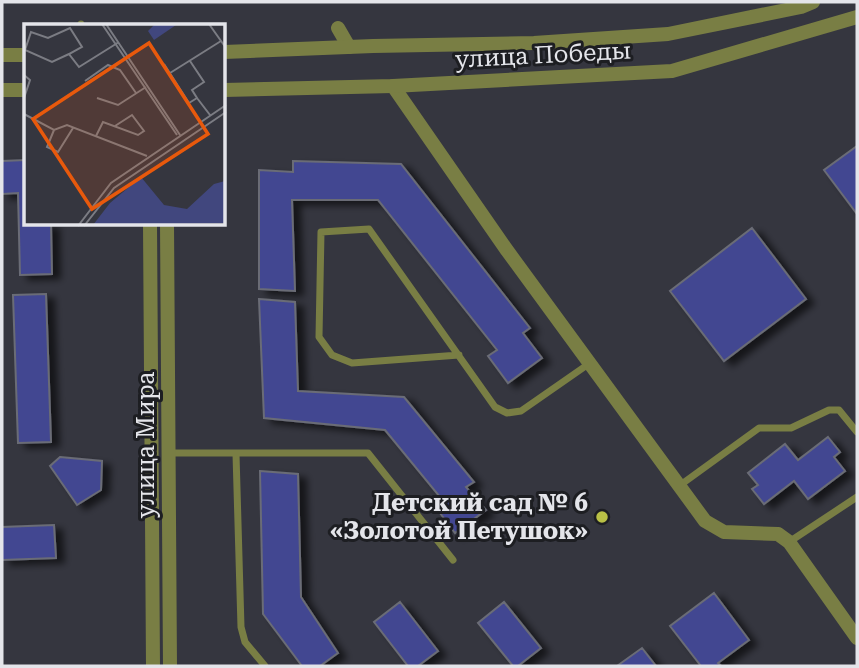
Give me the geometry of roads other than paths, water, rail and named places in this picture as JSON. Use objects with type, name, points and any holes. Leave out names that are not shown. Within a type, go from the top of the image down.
[{"type":"street","name":"улица Победы","points":[[226,52],[534,43],[668,34],[801,7],[813,2]]},
{"type":"street","name":"улица Победы","points":[[226,90],[393,86],[672,71],[857,17]]},
{"type":"street","points":[[338,28],[349,47]]},
{"type":"street","points":[[2,55],[24,55]]},
{"type":"street","points":[[393,86],[506,249],[705,521],[724,532],[778,534],[789,542],[857,638]]},
{"type":"street","points":[[2,90],[24,90]]},
{"type":"street","name":"улица Мира","points":[[150,226],[153,666]]},
{"type":"street","name":"улица Мира","points":[[167,226],[170,666]]},
{"type":"lane","points":[[459,355],[352,363],[332,355],[319,337],[321,232],[369,229],[459,355],[495,407],[507,413],[522,411],[590,363]]},
{"type":"lane","points":[[679,486],[759,428],[790,428],[829,410],[839,410],[857,432]]},
{"type":"lane","points":[[152,452],[369,453],[453,560]]},
{"type":"lane","points":[[236,454],[241,627],[246,642],[265,666]]},
{"type":"lane","points":[[789,542],[857,496]]},
{"type":"place","name":"Детский сад № 6 «Золотой Петушок»","points":[[602,517]]}]
